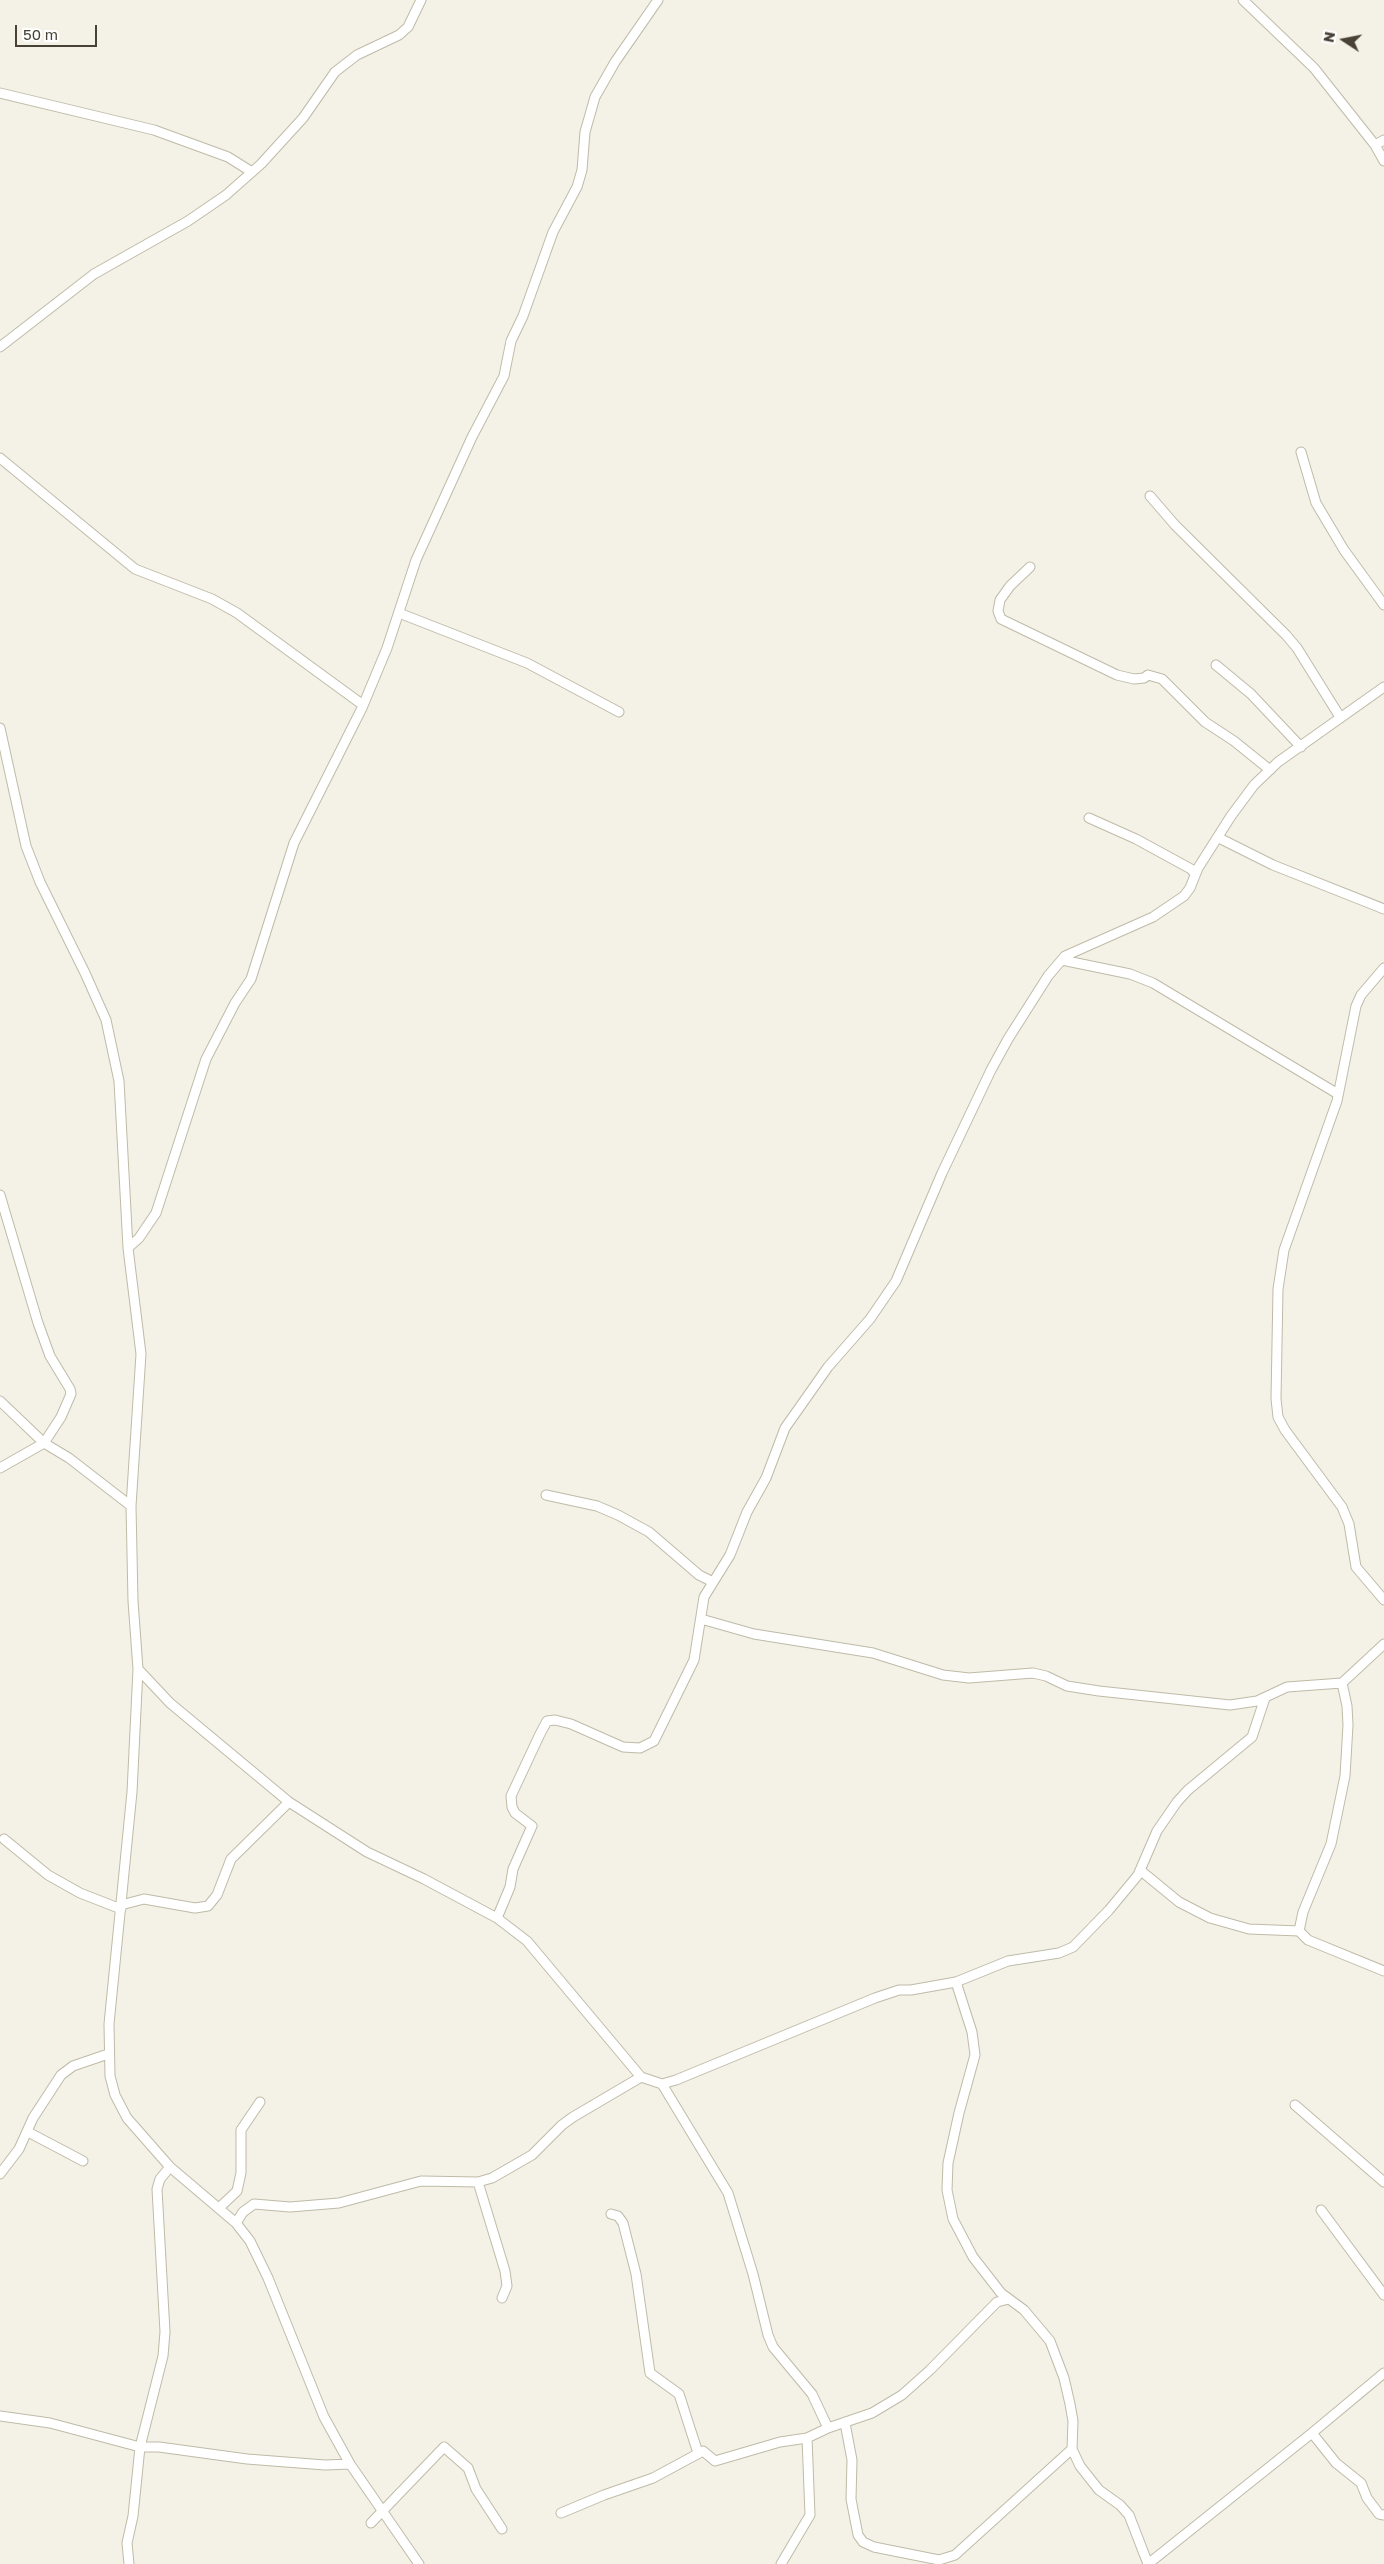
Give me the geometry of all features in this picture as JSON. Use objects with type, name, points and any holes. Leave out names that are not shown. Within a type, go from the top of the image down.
[{"type":"street","points":[[0,347],[94,274],[208,209],[252,172],[303,118],[335,72],[357,55],[403,31],[415,16],[421,0]]},
{"type":"street","points":[[128,1248],[139,1238],[156,1213],[206,1059],[235,1003],[251,979],[266,936],[286,860],[363,704],[399,613],[416,560],[472,438],[504,376],[511,341],[523,316],[550,240],[577,187],[582,170],[585,132],[595,97],[615,62],[658,0]]},
{"type":"street","points":[[1243,0],[1314,68],[1375,145],[1384,161]]},
{"type":"street","points":[[0,93],[154,130],[228,157],[252,172]]},
{"type":"street","points":[[1375,145],[1384,140]]},
{"type":"street","points":[[1301,452],[1316,503],[1344,550],[1384,605]]},
{"type":"street","points":[[0,458],[134,569],[212,599],[237,613],[363,704]]},
{"type":"street","points":[[1150,496],[1175,525],[1286,635],[1297,648],[1340,717]]},
{"type":"street","points":[[1030,567],[1010,586],[1000,600],[998,611],[1001,619],[1044,642],[1117,675],[1144,678],[1148,675],[1162,679],[1205,722],[1234,741],[1270,770]]},
{"type":"street","points":[[399,613],[527,663],[619,712]]},
{"type":"street","points":[[1216,665],[1252,694],[1300,746]]},
{"type":"street","points":[[497,1918],[510,1887],[513,1869],[532,1826],[515,1813],[512,1807],[511,1796],[545,1725],[551,1720],[561,1721],[622,1747],[633,1749],[647,1746],[654,1741],[691,1668],[696,1654],[704,1597],[730,1555],[747,1512],[766,1478],[789,1420],[828,1367],[870,1319],[896,1281],[945,1166],[994,1063],[1039,990],[1065,956],[1171,907],[1188,891],[1195,874],[1244,798],[1270,770],[1300,746],[1384,687]]},
{"type":"street","points":[[0,728],[26,846],[51,906],[95,993],[112,1046],[122,1114],[128,1248],[141,1354],[131,1506],[133,1601],[138,1669],[137,1725],[109,2024],[108,2054],[114,2095],[127,2118],[170,2167],[236,2223],[258,2256],[314,2395],[350,2464],[419,2564]]},
{"type":"street","points":[[1088,818],[1136,839],[1191,869],[1195,874]]},
{"type":"street","points":[[1218,838],[1273,865],[1384,909]]},
{"type":"street","points":[[1062,960],[1130,974],[1153,983],[1338,1094]]},
{"type":"street","points":[[1384,968],[1361,995],[1356,1006],[1338,1094],[1282,1256],[1278,1289],[1276,1410],[1284,1430],[1342,1507],[1349,1524],[1356,1567],[1384,1600]]},
{"type":"street","points":[[0,1195],[50,1356],[70,1389],[67,1406],[44,1443],[0,1468]]},
{"type":"street","points":[[0,1401],[44,1443],[69,1458],[131,1506]]},
{"type":"street","points":[[546,1495],[597,1506],[618,1515],[650,1532],[699,1575],[713,1582]]},
{"type":"street","points":[[700,1619],[762,1635],[873,1653],[927,1672],[961,1678],[1033,1674],[1046,1676],[1067,1686],[1131,1695],[1222,1704],[1249,1703],[1265,1698],[1287,1687],[1342,1683],[1384,1644]]},
{"type":"street","points":[[138,1669],[170,1703],[289,1802],[367,1852],[424,1879],[497,1918],[527,1941],[640,2077],[662,2084],[728,2060],[875,1998],[899,1990],[911,1990],[956,1982],[1008,1961],[1059,1953],[1073,1947],[1109,1910],[1140,1870],[1157,1831],[1178,1802],[1199,1780],[1252,1737],[1265,1698]]},
{"type":"street","points":[[1299,1932],[1302,1912],[1331,1844],[1344,1785],[1348,1725],[1347,1706],[1342,1683]]},
{"type":"street","points":[[4,1839],[48,1875],[80,1893],[121,1907],[144,1899],[195,1908],[208,1906],[217,1895],[231,1859],[289,1802]]},
{"type":"street","points":[[1140,1870],[1179,1902],[1210,1918],[1249,1929],[1299,1932],[1308,1940],[1384,1971]]},
{"type":"street","points":[[956,1982],[972,2032],[975,2055],[951,2145],[947,2177],[949,2203],[953,2219],[973,2257],[1001,2293],[1031,2318],[1050,2341],[1064,2378],[1070,2404],[1073,2421],[1072,2449],[1080,2466],[1099,2490],[1120,2505],[1129,2515],[1148,2564],[1384,2373]]},
{"type":"street","points":[[0,2174],[19,2149],[48,2092],[61,2075],[73,2066],[108,2054]]},
{"type":"street","points":[[236,2223],[243,2212],[254,2204],[290,2207],[339,2203],[421,2181],[478,2182],[524,2160],[562,2125],[640,2077]]},
{"type":"street","points":[[662,2084],[728,2192],[773,2347],[812,2394],[828,2428]]},
{"type":"street","points":[[219,2208],[237,2191],[241,2173],[241,2130],[260,2102]]},
{"type":"street","points":[[1295,2105],[1384,2182]]},
{"type":"street","points":[[28,2132],[83,2161]]},
{"type":"street","points":[[129,2564],[127,2543],[133,2516],[140,2446],[163,2356],[163,2282],[157,2189],[160,2179],[170,2167]]},
{"type":"street","points":[[478,2182],[505,2271],[507,2286],[502,2298]]},
{"type":"street","points":[[1321,2210],[1384,2295]]},
{"type":"street","points":[[611,2214],[618,2216],[623,2223],[636,2274],[650,2373],[679,2394],[698,2453]]},
{"type":"street","points":[[562,2513],[604,2495],[653,2478],[703,2451],[715,2462],[780,2442],[807,2438],[828,2428],[879,2410],[902,2395],[930,2370],[997,2302],[1009,2299]]},
{"type":"street","points":[[0,2416],[50,2424],[140,2446],[247,2459],[325,2465],[350,2464]]},
{"type":"street","points":[[845,2423],[852,2460],[851,2499],[858,2535],[863,2542],[874,2547],[939,2560],[955,2555],[1072,2449]]},
{"type":"street","points":[[1312,2433],[1336,2463],[1361,2483],[1367,2498],[1379,2514],[1384,2515]]},
{"type":"street","points":[[781,2564],[810,2515],[807,2438]]},
{"type":"street","points":[[371,2523],[384,2512],[411,2478],[444,2446],[468,2468],[476,2489],[502,2529]]}]
